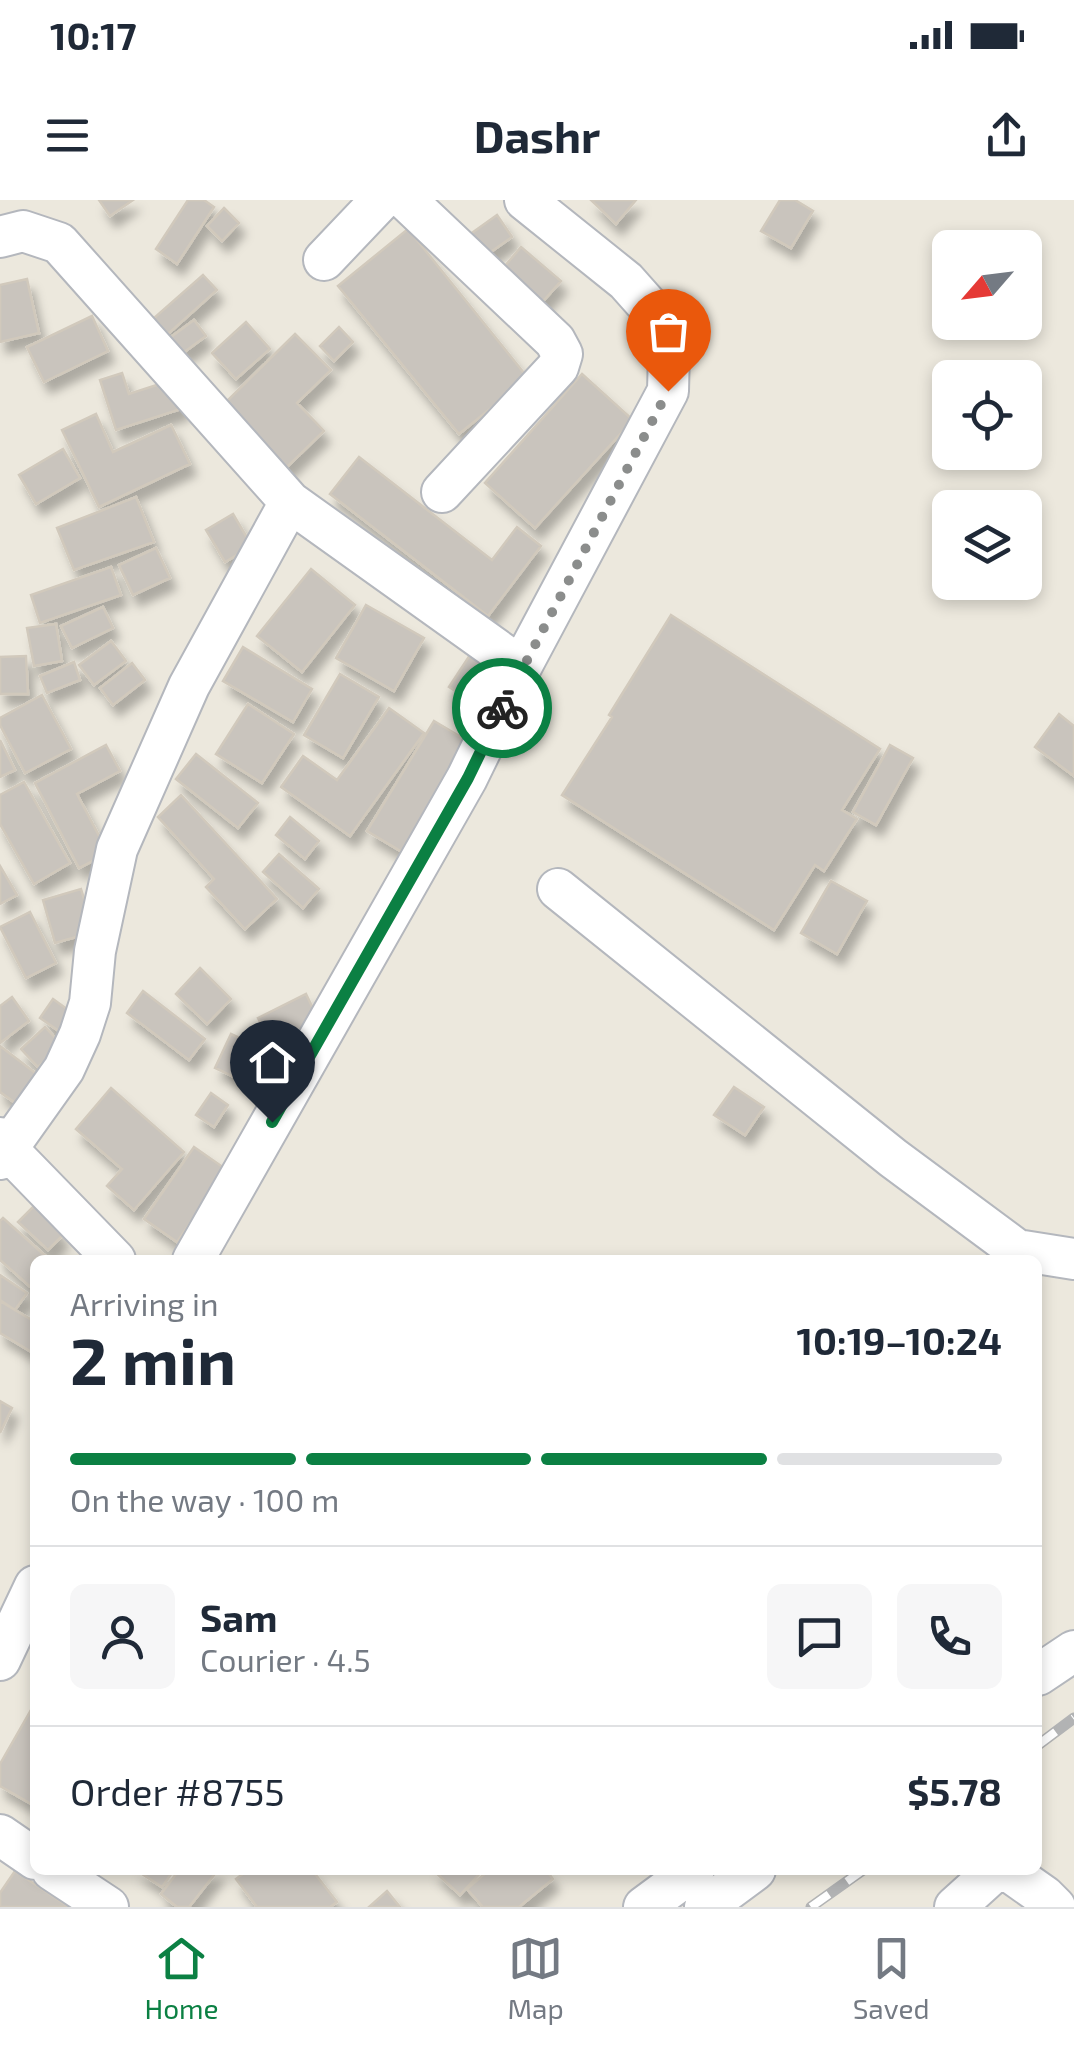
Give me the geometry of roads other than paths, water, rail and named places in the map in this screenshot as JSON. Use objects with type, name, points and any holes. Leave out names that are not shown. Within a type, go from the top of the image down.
[{"type":"street","points":[[324,260],[381,200]]},
{"type":"street","points":[[406,200],[554,341],[562,354],[558,367],[442,492]]},
{"type":"street","points":[[196,1255],[468,778],[668,391],[669,352],[650,308],[626,281],[524,200]]},
{"type":"street","points":[[0,237],[23,230],[60,244],[290,502],[522,668]]},
{"type":"street","points":[[109,1255],[2,1149],[64,1069],[80,1034],[90,1003],[95,952],[117,849],[189,686],[290,502]]},
{"type":"street","points":[[558,889],[893,1158],[1016,1250],[1074,1259]]},
{"type":"street","points":[[0,1660],[30,1597]]},
{"type":"street","points":[[1042,1672],[1074,1650]]},
{"type":"street","points":[[0,1836],[30,1855]]},
{"type":"street","points":[[60,1875],[108,1907]]},
{"type":"street","points":[[644,1907],[694,1880],[724,1875]]},
{"type":"street","points":[[955,1907],[990,1875]]},
{"type":"street","points":[[1014,1875],[1054,1907]]},
{"type":"railway","points":[[1042,1742],[1074,1718]]},
{"type":"railway","points":[[811,1907],[856,1875]]}]
